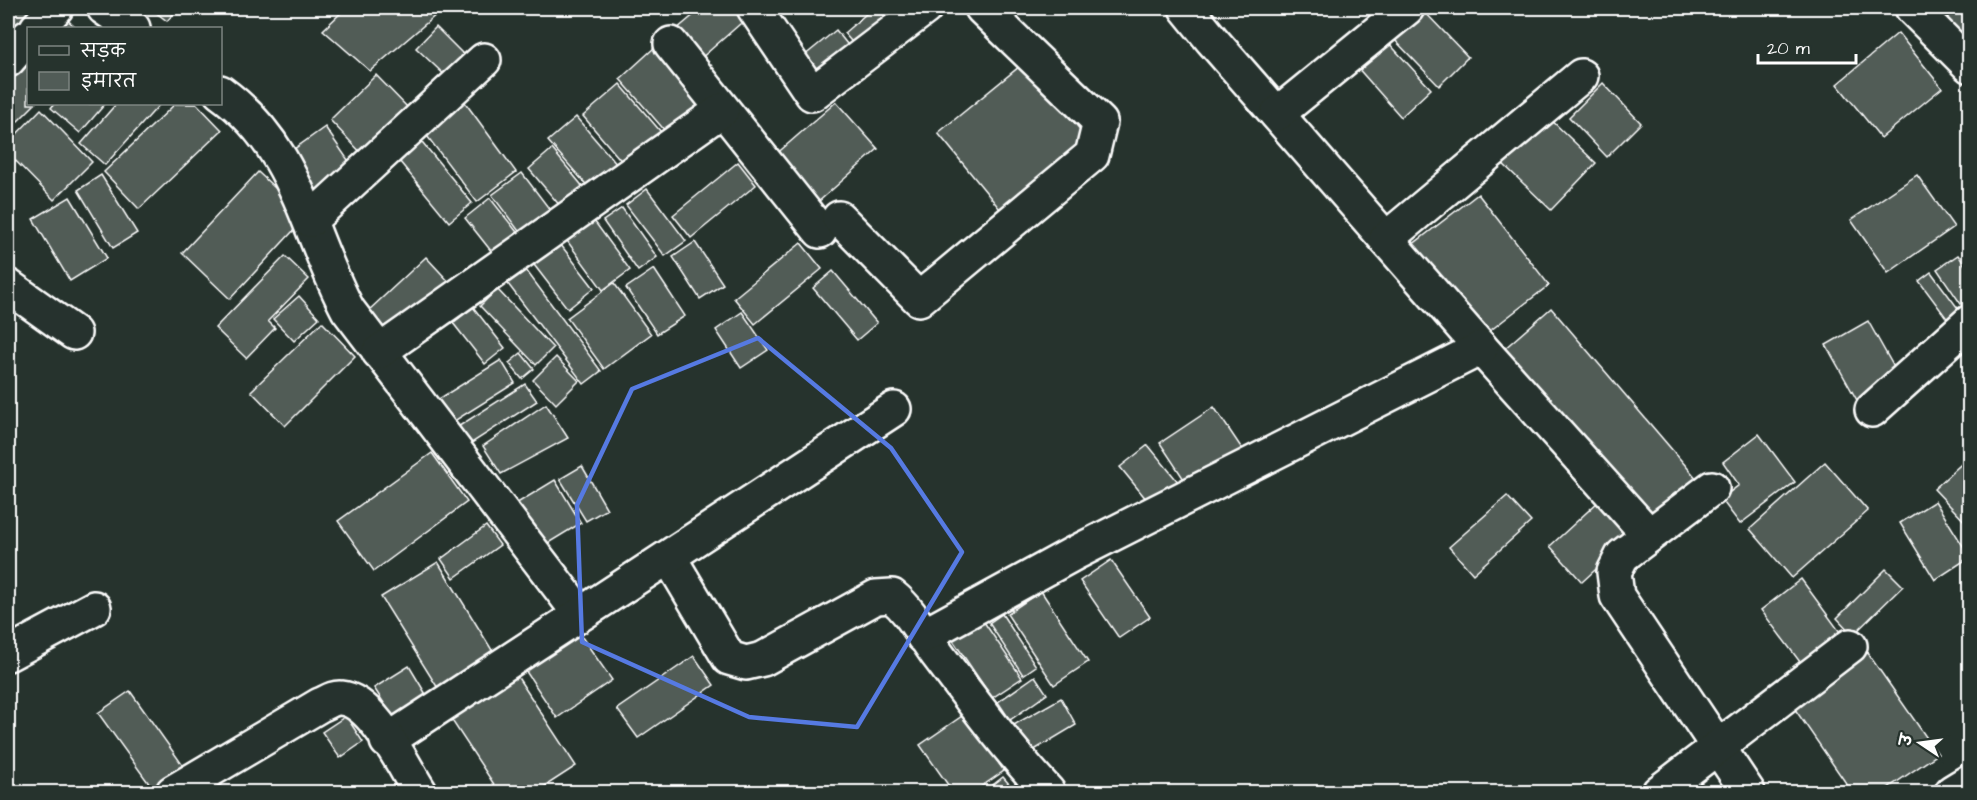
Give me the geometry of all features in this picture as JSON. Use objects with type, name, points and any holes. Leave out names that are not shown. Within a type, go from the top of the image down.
[{"type":"street","points":[[38,27],[56,8]]},
{"type":"street","points":[[104,8],[132,27]]},
{"type":"street","points":[[754,8],[812,94],[926,8]]},
{"type":"street","points":[[671,44],[722,110],[830,225],[919,298],[1092,155],[1100,122],[982,8]]},
{"type":"street","points":[[1186,8],[1386,240],[1648,534]]},
{"type":"street","points":[[1277,114],[1407,8]]},
{"type":"street","points":[[1912,8],[1970,66]]},
{"type":"street","points":[[8,60],[27,38]]},
{"type":"street","points":[[310,220],[484,60]]},
{"type":"street","points":[[1386,240],[1581,76]]},
{"type":"street","points":[[222,94],[262,130],[289,169],[310,220],[327,271],[348,310],[580,614]]},
{"type":"street","points":[[379,352],[722,110]]},
{"type":"street","points":[[8,286],[74,333]]},
{"type":"street","points":[[1872,410],[1970,322]]},
{"type":"street","points":[[923,636],[1073,554],[1481,348]]},
{"type":"street","points":[[387,741],[894,409]]},
{"type":"street","points":[[1712,488],[1648,534],[1622,556],[1614,572],[1617,596],[1748,792]]},
{"type":"street","points":[[669,556],[729,658],[746,663],[763,659],[876,597],[892,596],[907,607],[923,636],[1013,754],[1048,792]]},
{"type":"street","points":[[8,654],[94,608]]},
{"type":"street","points":[[1659,792],[1850,646]]},
{"type":"street","points":[[173,792],[320,705],[339,697],[356,701],[372,714],[420,792]]},
{"type":"street","points":[[1952,792],[1970,781]]},
{"type":"highlighted area","points":[[758,338],[891,448],[962,552],[857,727],[749,717],[582,642],[577,505],[632,389]]},
{"type":"building","points":[[8,8],[40,8],[8,50]]},
{"type":"building","points":[[150,8],[179,8],[167,21]]},
{"type":"building","points":[[346,8],[444,8],[370,71],[323,30]]},
{"type":"building","points":[[702,8],[740,8],[748,17],[683,74],[658,45]]},
{"type":"building","points":[[873,8],[878,8],[890,22],[858,49],[844,33]]},
{"type":"building","points":[[1421,8],[1468,57],[1439,86],[1391,36]]},
{"type":"building","points":[[1957,8],[1970,8],[1970,52],[1941,24]]},
{"type":"building","points":[[59,12],[75,27],[45,27]]},
{"type":"building","points":[[436,27],[469,60],[450,80],[416,48]]},
{"type":"building","points":[[836,30],[851,49],[820,75],[804,56]]},
{"type":"building","points":[[1898,33],[1942,88],[1881,138],[1837,84]]},
{"type":"building","points":[[1385,39],[1431,89],[1401,117],[1356,66]]},
{"type":"building","points":[[27,45],[27,105],[34,105],[8,131],[8,66]]},
{"type":"building","points":[[654,48],[709,110],[674,141],[620,79]]},
{"type":"building","points":[[1025,62],[1095,148],[1008,219],[938,133]]},
{"type":"building","points":[[376,75],[412,112],[365,157],[330,120]]},
{"type":"building","points":[[1603,83],[1641,123],[1607,157],[1569,117]]},
{"type":"building","points":[[620,84],[667,139],[630,171],[583,116]]},
{"type":"building","points":[[464,101],[516,172],[477,202],[424,132]]},
{"type":"building","points":[[836,102],[878,149],[808,211],[766,163]]},
{"type":"building","points":[[53,105],[104,105],[80,133],[51,108]]},
{"type":"building","points":[[115,105],[159,105],[105,165],[81,144]]},
{"type":"building","points":[[174,105],[198,105],[222,130],[139,209],[104,172]]},
{"type":"building","points":[[41,109],[92,162],[54,200],[8,153],[8,143]]},
{"type":"building","points":[[1545,114],[1596,163],[1551,210],[1500,161]]},
{"type":"building","points":[[576,117],[618,166],[591,190],[548,141]]},
{"type":"building","points":[[325,127],[355,170],[320,195],[290,152]]},
{"type":"building","points":[[414,132],[472,203],[449,222],[391,151]]},
{"type":"building","points":[[552,149],[584,188],[561,207],[529,169]]},
{"type":"building","points":[[738,162],[756,185],[691,238],[673,215]]},
{"type":"building","points":[[258,172],[306,217],[230,299],[182,253]]},
{"type":"building","points":[[522,173],[557,219],[527,242],[492,195]]},
{"type":"building","points":[[101,175],[137,233],[113,248],[78,190]]},
{"type":"building","points":[[1917,175],[1954,227],[1888,273],[1851,220]]},
{"type":"building","points":[[647,189],[686,241],[665,256],[626,205]]},
{"type":"building","points":[[1478,194],[1549,285],[1473,344],[1403,252]]},
{"type":"building","points":[[70,197],[107,258],[70,281],[33,219]]},
{"type":"building","points":[[490,198],[524,241],[499,261],[465,218]]},
{"type":"building","points":[[622,208],[657,257],[638,271],[603,221]]},
{"type":"building","points":[[592,218],[630,270],[603,290],[565,238]]},
{"type":"building","points":[[554,236],[594,288],[568,309],[528,257]]},
{"type":"building","points":[[695,242],[723,284],[700,299],[673,257]]},
{"type":"building","points":[[801,243],[822,269],[755,324],[734,298]]},
{"type":"building","points":[[1958,255],[1970,272],[1969,316],[1937,269]]},
{"type":"building","points":[[285,256],[309,279],[268,321],[275,328],[246,358],[215,328]]},
{"type":"building","points":[[426,257],[452,285],[393,339],[368,311]]},
{"type":"building","points":[[517,258],[601,371],[584,384],[499,272]]},
{"type":"building","points":[[654,269],[685,316],[657,334],[626,288]]},
{"type":"building","points":[[833,271],[877,323],[857,340],[813,288]]},
{"type":"building","points":[[1931,272],[1963,315],[1951,324],[1919,281]]},
{"type":"building","points":[[614,283],[651,334],[604,369],[567,318]]},
{"type":"building","points":[[497,289],[553,348],[536,365],[480,306]]},
{"type":"building","points":[[299,296],[319,318],[294,341],[273,319]]},
{"type":"building","points":[[473,307],[505,348],[485,364],[453,323]]},
{"type":"building","points":[[1551,308],[1703,486],[1655,528],[1504,349]]},
{"type":"building","points":[[742,312],[768,350],[741,368],[716,330]]},
{"type":"building","points":[[1868,321],[1900,378],[1858,402],[1826,345]]},
{"type":"building","points":[[322,322],[355,356],[285,426],[251,391]]},
{"type":"building","points":[[521,353],[534,369],[522,379],[509,363]]},
{"type":"building","points":[[556,357],[579,381],[556,404],[533,380]]},
{"type":"building","points":[[501,360],[515,383],[440,430],[426,407]]},
{"type":"building","points":[[525,384],[537,401],[467,446],[456,428]]},
{"type":"building","points":[[546,404],[568,438],[501,474],[483,446]]},
{"type":"building","points":[[1214,407],[1255,468],[1201,505],[1160,443]]},
{"type":"building","points":[[1759,434],[1795,482],[1740,524],[1721,499],[1739,485],[1723,462]]},
{"type":"building","points":[[1148,445],[1188,494],[1160,516],[1120,467]]},
{"type":"building","points":[[432,453],[467,502],[374,571],[338,521]]},
{"type":"building","points":[[1970,456],[1970,527],[1934,489]]},
{"type":"building","points":[[1825,462],[1868,511],[1792,578],[1750,529]]},
{"type":"building","points":[[582,466],[607,509],[586,521],[560,479]]},
{"type":"building","points":[[555,480],[581,523],[540,548],[514,505]]},
{"type":"building","points":[[1507,496],[1531,522],[1473,574],[1449,547]]},
{"type":"building","points":[[1599,501],[1631,537],[1582,582],[1550,546]]},
{"type":"building","points":[[1935,501],[1970,557],[1935,580],[1900,523]]},
{"type":"building","points":[[486,526],[500,545],[454,578],[441,559]]},
{"type":"building","points":[[1111,560],[1150,617],[1119,638],[1080,581]]},
{"type":"building","points":[[438,562],[495,655],[439,690],[381,597]]},
{"type":"building","points":[[1886,569],[1903,586],[1853,635],[1837,618]]},
{"type":"building","points":[[1801,579],[1840,632],[1800,662],[1761,610]]},
{"type":"building","points":[[1041,591],[1088,662],[1054,685],[1007,614]]},
{"type":"building","points":[[1002,614],[1036,666],[1023,675],[989,623]]},
{"type":"building","points":[[982,619],[1022,678],[992,698],[952,639]]},
{"type":"building","points":[[577,630],[612,680],[557,718],[523,667]]},
{"type":"building","points":[[1867,652],[1938,754],[1882,792],[1839,792],[1848,786],[1792,705]]},
{"type":"building","points":[[694,656],[714,685],[638,738],[617,709]]},
{"type":"building","points":[[409,666],[427,696],[393,717],[374,688]]},
{"type":"building","points":[[515,673],[576,766],[536,792],[499,792],[449,716]]},
{"type":"building","points":[[1035,676],[1047,694],[1010,720],[998,702]]},
{"type":"building","points":[[130,691],[191,777],[168,792],[155,792],[98,713]]},
{"type":"building","points":[[1061,698],[1076,725],[1021,758],[1005,730]]},
{"type":"building","points":[[965,714],[1004,771],[973,792],[953,792],[920,745]]},
{"type":"building","points":[[346,716],[363,742],[340,758],[322,732]]},
{"type":"building","points":[[1003,777],[1016,792],[984,792]]}]
